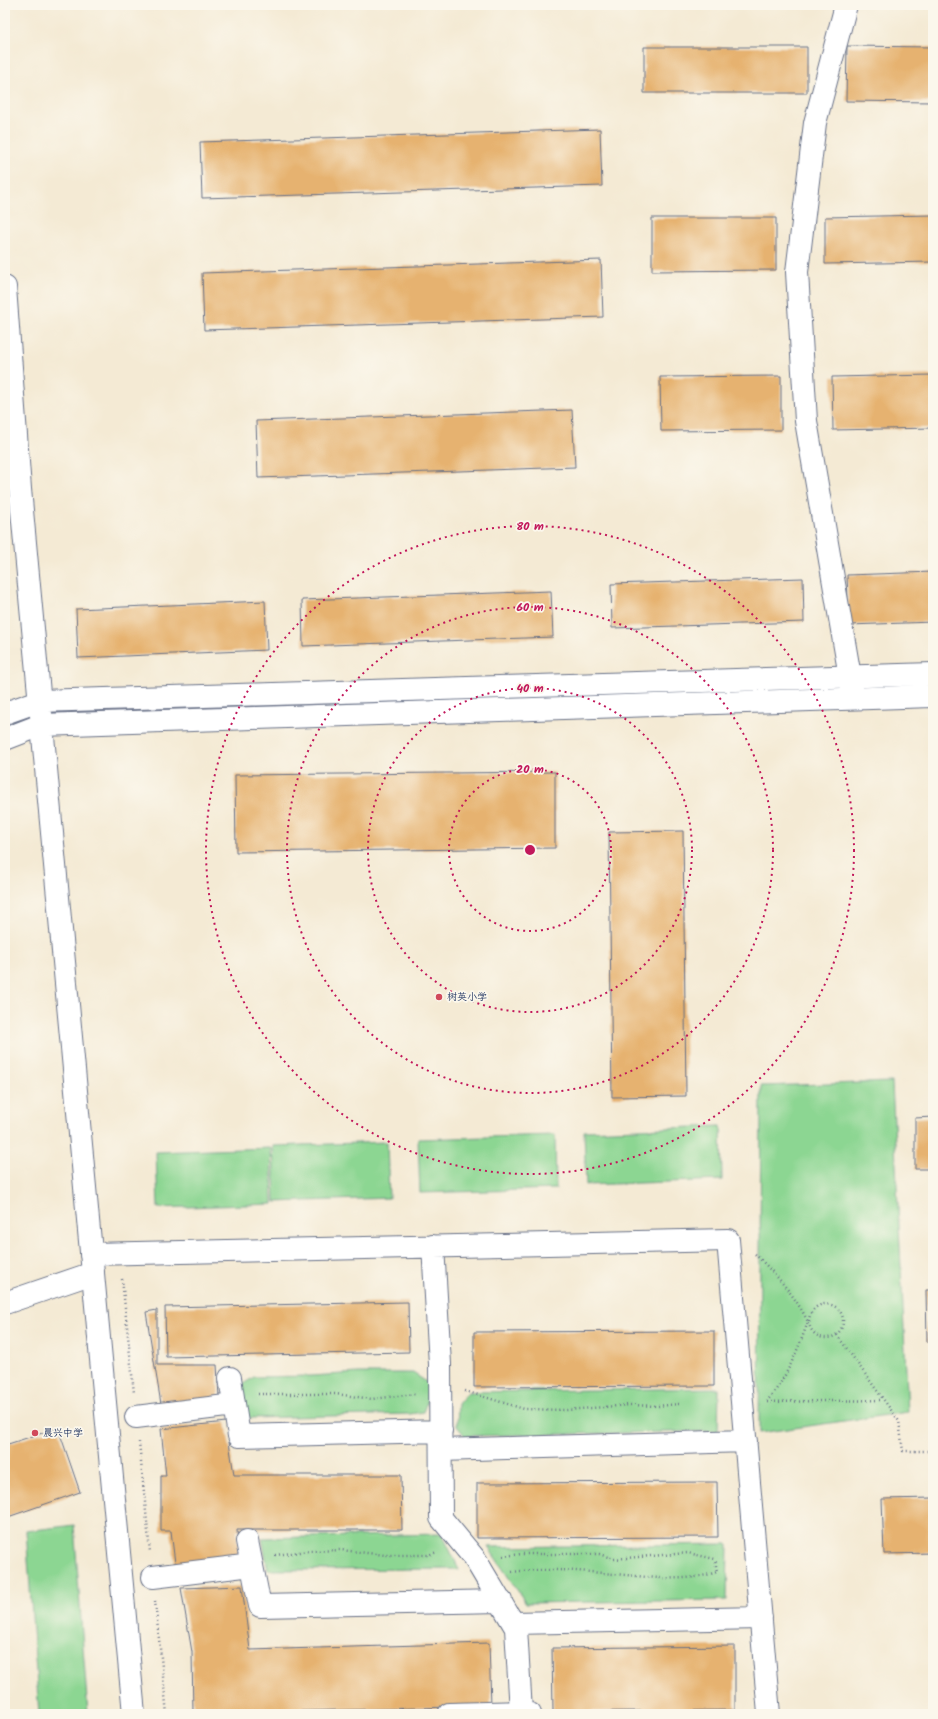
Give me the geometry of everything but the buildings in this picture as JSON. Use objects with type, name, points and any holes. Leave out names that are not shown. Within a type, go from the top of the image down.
[{"type":"street","points":[[846,5],[815,123],[797,272],[806,420],[854,698]]},
{"type":"street","points":[[5,287],[20,489],[39,701],[134,1714]]},
{"type":"street","points":[[5,713],[39,701],[933,674]]},
{"type":"street","points":[[5,739],[42,725],[933,696]]},
{"type":"street","points":[[5,1302],[92,1264],[120,1254],[728,1240],[770,1714]]},
{"type":"street","points":[[433,1246],[440,1364],[441,1518],[474,1559],[501,1601],[516,1628],[525,1713],[449,1714]]},
{"type":"street","points":[[230,1378],[239,1436],[441,1441],[745,1434]]},
{"type":"street","points":[[136,1417],[234,1405]]},
{"type":"street","points":[[153,1578],[249,1554],[260,1606],[501,1601]]},
{"type":"street","points":[[513,1623],[761,1618]]},
{"type":"path","points":[[728,1240],[752,1251],[782,1281],[802,1309],[808,1322],[812,1332],[821,1338],[826,1339],[837,1335],[841,1331],[843,1319],[838,1308],[833,1305],[827,1304],[815,1308],[811,1312],[808,1322],[799,1347],[773,1394],[745,1434]]},
{"type":"path","points":[[120,1254],[167,1714]]},
{"type":"path","points":[[837,1335],[883,1400],[900,1421],[903,1452],[933,1451]]},
{"type":"path","points":[[766,1402],[883,1400]]},
{"type":"path","points":[[249,1554],[280,1555],[308,1551],[341,1550],[385,1555],[428,1555],[474,1559],[536,1569],[662,1579],[701,1578],[717,1572],[716,1559],[688,1553],[614,1559],[599,1554],[522,1554],[474,1559]]},
{"type":"green space","points":[[892,1082],[908,1412],[759,1433],[761,1086]]},
{"type":"green space","points":[[721,1126],[722,1180],[586,1185],[584,1131]]},
{"type":"green space","points":[[555,1135],[556,1189],[420,1193],[418,1139]]},
{"type":"green space","points":[[387,1142],[389,1198],[275,1202],[273,1146]]},
{"type":"green space","points":[[271,1148],[273,1204],[158,1208],[156,1152]]},
{"type":"green space","points":[[359,1373],[413,1373],[428,1383],[427,1402],[423,1412],[410,1414],[250,1418],[240,1410],[240,1386],[254,1377]]},
{"type":"green space","points":[[719,1388],[718,1431],[465,1436],[457,1426],[458,1404],[468,1392]]},
{"type":"green space","points":[[74,1525],[88,1714],[39,1714],[26,1531]]},
{"type":"green space","points":[[442,1534],[459,1569],[268,1570],[262,1538]]},
{"type":"green space","points":[[728,1544],[727,1600],[526,1603],[488,1547]]},
{"type":"place","name":"树英小学","points":[[439,997]]},
{"type":"place","name":"晨兴中学","points":[[35,1433]]}]
